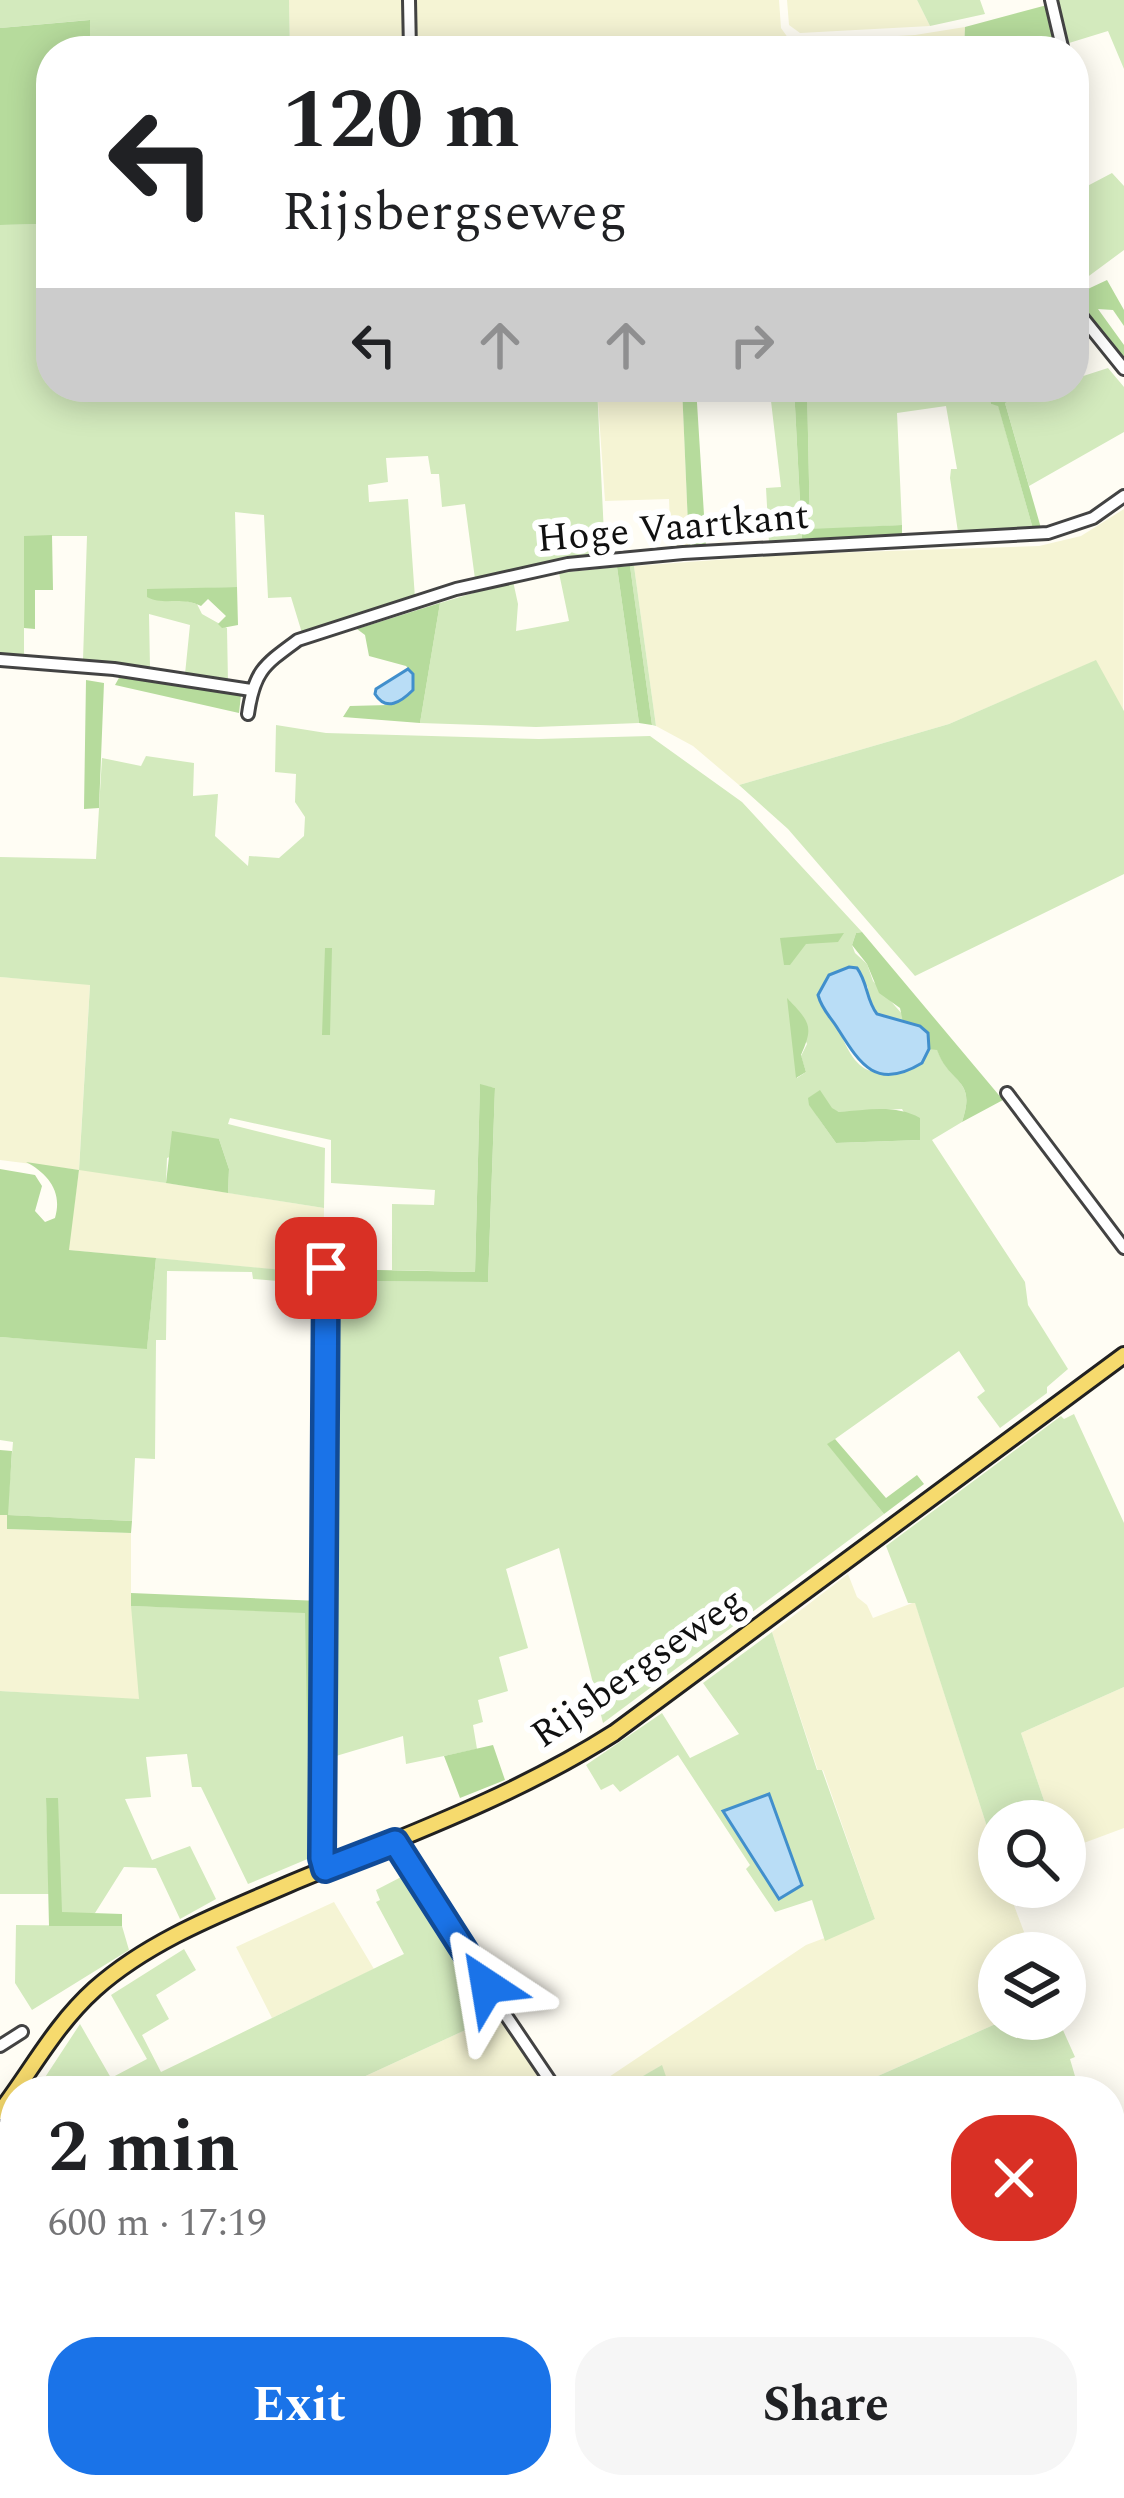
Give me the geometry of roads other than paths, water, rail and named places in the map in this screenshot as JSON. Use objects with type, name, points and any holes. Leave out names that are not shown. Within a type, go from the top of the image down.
[{"type":"main road","name":"Rijsbergseweg","points":[[24,2076],[43,2046],[99,1985],[153,1948],[208,1918],[531,1782],[614,1733],[1124,1354]]},
{"type":"street","points":[[409,0],[410,36]]},
{"type":"street","points":[[1051,0],[1059,36]]},
{"type":"street","points":[[1089,326],[1124,369]]},
{"type":"street","name":"Hoge Vaartkant","points":[[251,690],[272,658],[298,640],[529,570],[683,553],[1036,535],[1093,518],[1124,496]]},
{"type":"street","points":[[0,660],[114,669],[251,690],[248,714]]},
{"type":"street","points":[[1007,1094],[1124,1248]]},
{"type":"street","points":[[325,1869],[326,1268]]},
{"type":"street","points":[[395,1842],[547,2076]]},
{"type":"street","points":[[0,2046],[22,2032]]},
{"type":"water","points":[[408,669],[413,674],[413,690],[394,703],[379,699],[376,689]]},
{"type":"water","points":[[849,967],[861,974],[877,1014],[920,1026],[928,1033],[929,1049],[922,1063],[881,1074],[854,1053],[818,995],[829,975]]},
{"type":"water","points":[[769,1794],[802,1885],[779,1899],[723,1811]]}]
